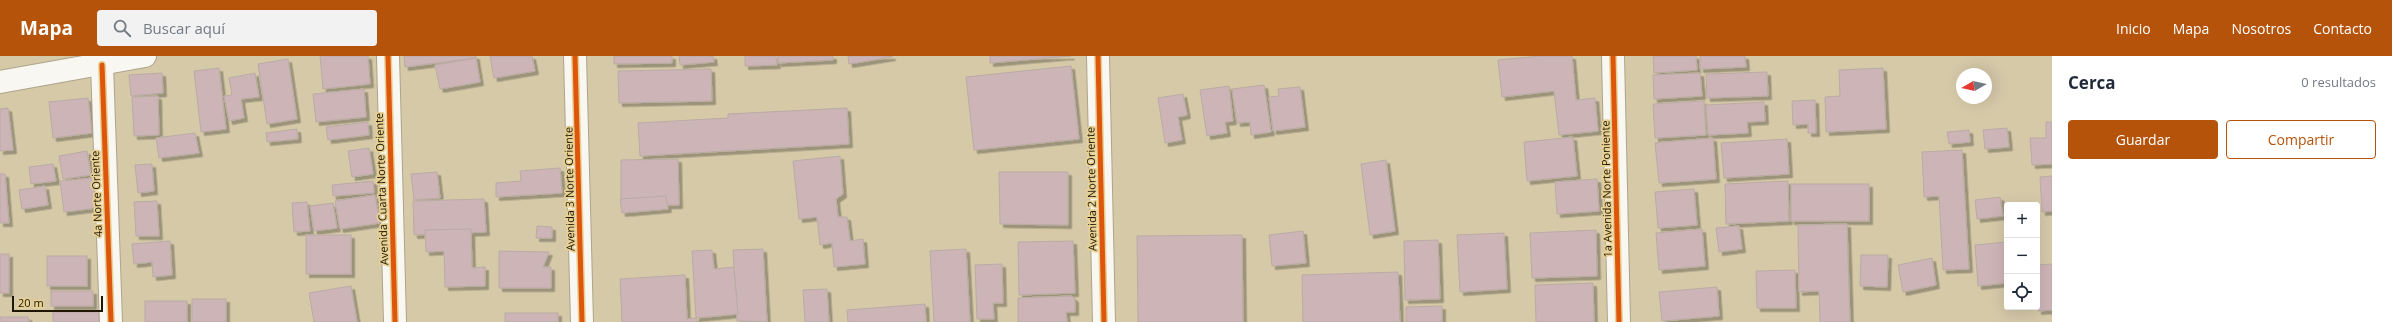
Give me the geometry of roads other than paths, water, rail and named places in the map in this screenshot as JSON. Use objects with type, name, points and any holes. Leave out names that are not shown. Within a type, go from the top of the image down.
[{"type":"street","points":[[0,82],[102,65],[145,56]]},
{"type":"street","name":"Avenida Cuarta Norte Oriente","points":[[388,56],[395,322]]},
{"type":"street","name":"Avenida 3 Norte Oriente","points":[[576,56],[582,322]]},
{"type":"street","name":"Avenida 2 Norte Oriente","points":[[1098,56],[1104,322]]},
{"type":"street","name":"1a Avenida Norte Poniente","points":[[1613,56],[1619,322]]},
{"type":"street","name":"4a Norte Oriente","points":[[102,65],[111,322]]}]
